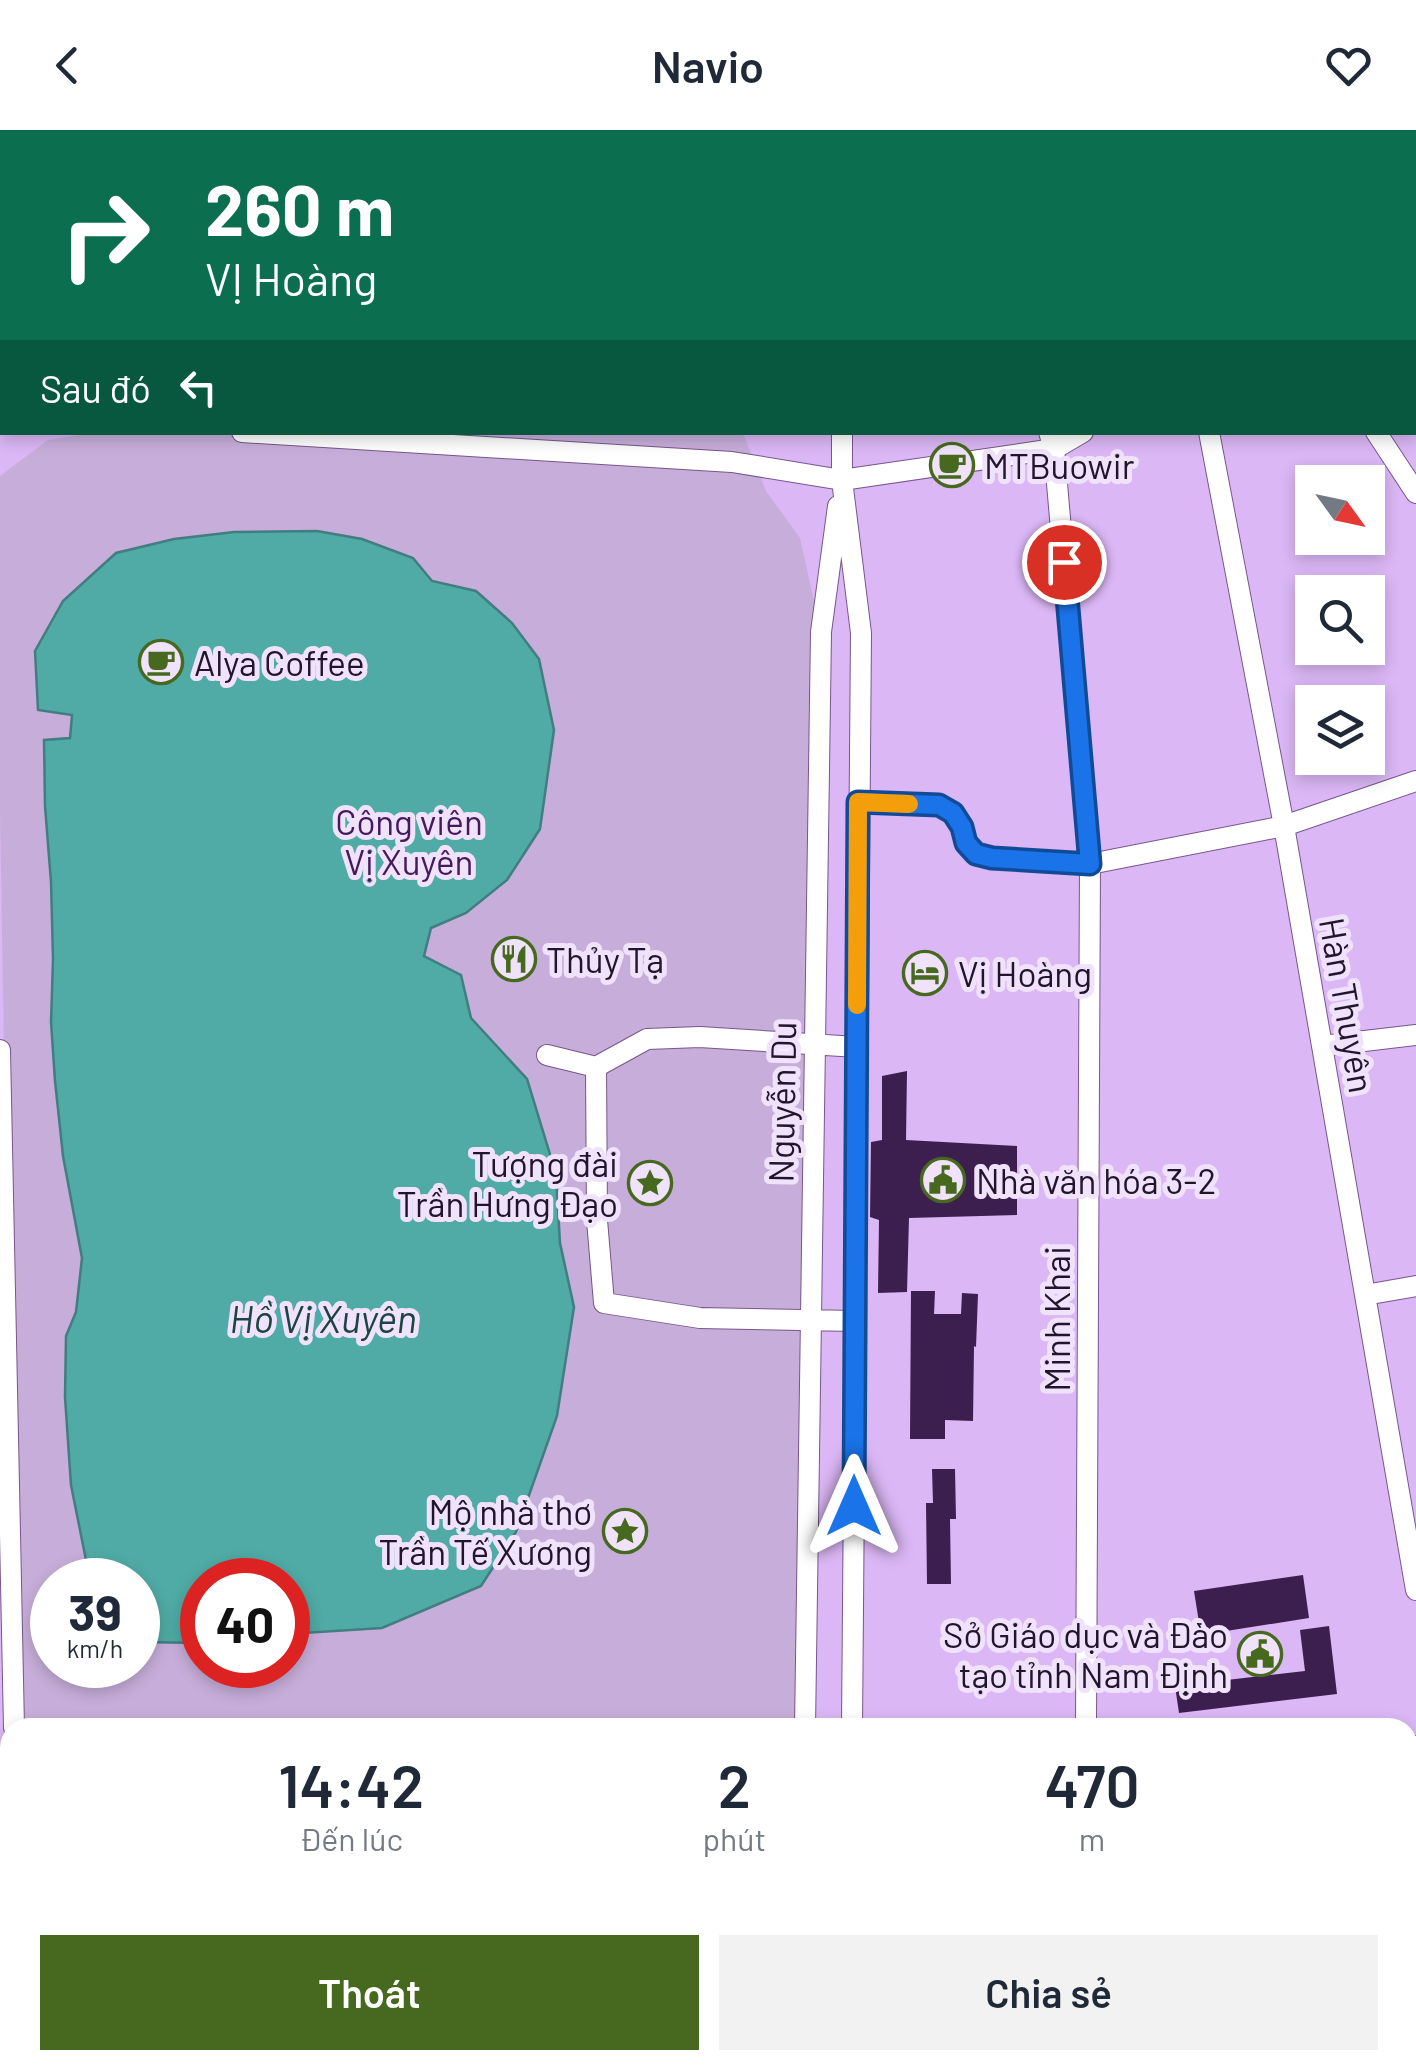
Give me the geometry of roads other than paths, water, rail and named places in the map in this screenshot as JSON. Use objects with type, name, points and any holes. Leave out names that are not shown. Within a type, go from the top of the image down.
[{"type":"street","points":[[298,435],[732,462],[842,480],[1051,441]]},
{"type":"street","name":"Nguyễn Du","points":[[842,435],[842,480],[861,633],[852,1718]]},
{"type":"street","name":"Hàn Thuyên","points":[[1210,435],[1284,826],[1416,1590]]},
{"type":"street","points":[[1378,435],[1416,493]]},
{"type":"street","name":"Minh Khai","points":[[1051,441],[1090,864],[1086,1718]]},
{"type":"street","name":"Nguyễn Du","points":[[804,1718],[821,632],[842,480]]},
{"type":"street","points":[[858,802],[939,805],[953,813],[966,843],[976,854],[1090,864],[1284,826],[1416,780]]},
{"type":"street","points":[[1322,1046],[1416,1034]]},
{"type":"street","points":[[547,1055],[596,1067],[647,1040],[700,1037],[857,1047]]},
{"type":"street","points":[[0,1050],[14,1718]]},
{"type":"street","points":[[596,1067],[597,1220],[604,1303],[700,1318],[855,1321]]},
{"type":"street","points":[[1365,1295],[1416,1286]]},
{"type":"water","name":"Hồ Vị Xuyên","points":[[317,531],[362,539],[413,558],[432,581],[476,591],[512,623],[539,659],[554,730],[540,829],[507,880],[466,913],[431,928],[424,956],[461,975],[471,1018],[527,1079],[556,1174],[560,1243],[574,1307],[557,1416],[516,1532],[481,1586],[382,1628],[310,1633],[310,1558],[180,1558],[180,1643],[160,1642],[160,1558],[86,1558],[71,1485],[65,1397],[66,1336],[76,1312],[82,1258],[63,1156],[55,1081],[44,740],[70,738],[72,715],[38,710],[35,651],[63,601],[116,553],[174,539],[234,532]]},
{"type":"place","name":"MTBuowir","points":[[952,465]]},
{"type":"place","name":"Alya Coffee","points":[[161,662]]},
{"type":"place","name":"Thủy Tạ","points":[[514,959]]},
{"type":"place","name":"Vị Hoàng","points":[[925,973]]},
{"type":"place","name":"Nhà văn hóa 3-2","points":[[943,1180]]},
{"type":"place","name":"Tượng đài Trần Hưng Đạo","points":[[650,1183]]},
{"type":"place","name":"Mộ nhà thơ Trần Tế Xương","points":[[625,1531]]},
{"type":"place","name":"Sở Giáo dục và Đào tạo tỉnh Nam Định","points":[[1260,1654]]},
{"type":"park label","name":"Công viên Vị Xuyên","points":[[409,841]]}]
